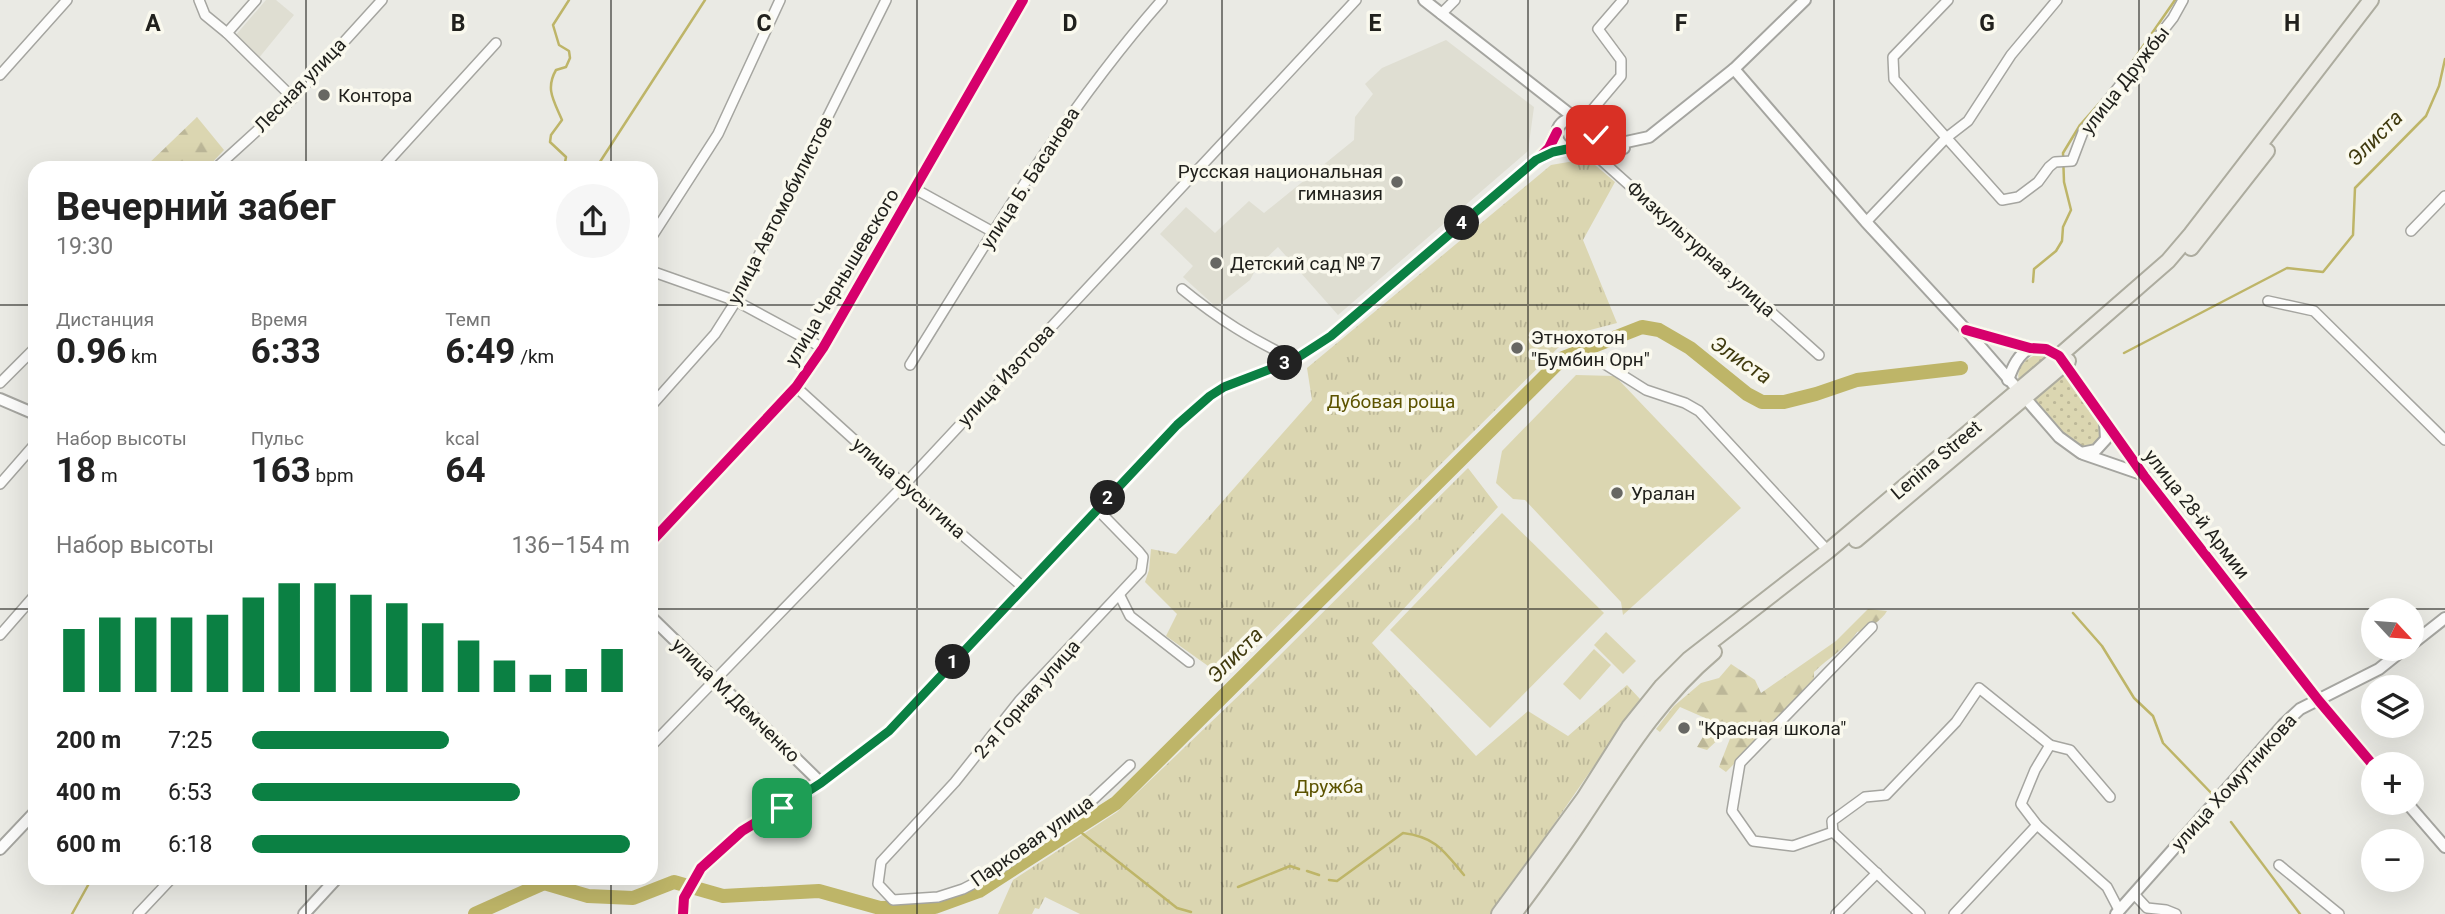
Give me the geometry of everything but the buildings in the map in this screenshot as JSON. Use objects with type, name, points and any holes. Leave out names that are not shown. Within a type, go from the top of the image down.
[{"type":"main road","name":"Lenina Street","points":[[2062,360],[2175,252],[2371,0]]},
{"type":"main road","name":"Lenina Street","points":[[1499,914],[1584,797],[1629,727],[1662,686],[1689,659],[1828,551],[2017,390],[2062,360],[2175,267],[2199,240],[2381,0]]},
{"type":"main road","name":"Lenina Street","points":[[1514,914],[1557,856],[1638,733],[1697,666],[1827,564],[2017,390]]},
{"type":"street","points":[[0,75],[67,0]]},
{"type":"street","points":[[199,0],[205,15],[293,98]]},
{"type":"street","points":[[227,33],[256,0]]},
{"type":"street","name":"Лесная улица","points":[[224,161],[293,98],[382,0]]},
{"type":"street","points":[[658,227],[718,134],[780,0]]},
{"type":"street","name":"улица Автомобилистов","points":[[658,398],[715,334],[736,300],[886,0]]},
{"type":"street","name":"улица Чернышевского","points":[[658,535],[796,387],[822,348],[1023,0]]},
{"type":"street","name":"улица Б. Басанова","points":[[910,365],[993,232],[1078,104],[1162,0]]},
{"type":"street","name":"улица Изотова","points":[[658,739],[904,485],[1356,0]]},
{"type":"street","points":[[1424,0],[1551,101],[1609,143],[1649,137]]},
{"type":"street","points":[[1441,14],[1455,0]]},
{"type":"street","points":[[1581,122],[1621,76],[1621,61],[1598,29],[1623,0]]},
{"type":"street","points":[[1536,160],[1553,152],[1577,148],[1592,151],[1629,147],[1649,137],[1734,69],[1805,0]]},
{"type":"street","points":[[1946,138],[1894,79],[1893,57],[1948,0]]},
{"type":"street","points":[[1866,222],[1946,138],[1968,121],[2011,55],[2057,0]]},
{"type":"street","name":"улица Дружбы","points":[[1946,138],[2002,200],[2018,197],[2038,182],[2049,167],[2071,161],[2083,132],[2173,18],[2183,0]]},
{"type":"street","points":[[388,161],[496,43]]},
{"type":"street","name":"улица 28-й Армии","points":[[1734,69],[1866,222],[1966,330],[2059,437],[2081,453],[2144,475]]},
{"type":"street","name":"Физкультурная улица","points":[[1551,101],[1556,113],[1557,137],[1563,146],[1577,148],[1600,159],[1819,355]]},
{"type":"street","points":[[683,914],[684,898],[701,867],[742,831],[821,783],[889,731],[1177,425],[1224,387],[1294,360],[1331,336],[1549,148],[1563,121],[1581,122]]},
{"type":"street","points":[[1577,148],[1587,135],[1581,122]]},
{"type":"street","points":[[915,188],[993,232]]},
{"type":"street","points":[[2411,230],[2445,196]]},
{"type":"street","points":[[658,274],[736,300],[822,348]]},
{"type":"street","points":[[1182,289],[1216,316],[1257,342],[1294,360]]},
{"type":"street","points":[[2268,301],[2314,311],[2445,440]]},
{"type":"street","points":[[1966,330],[2030,348],[2046,349],[2062,360]]},
{"type":"street","points":[[2017,390],[2013,366],[2022,353],[2030,348]]},
{"type":"street","points":[[0,383],[28,355]]},
{"type":"street","name":"улица 28-й Армии","points":[[2062,360],[2144,475],[2319,701],[2363,752]]},
{"type":"street","points":[[1603,363],[1646,390],[1685,402],[1699,411],[1828,551]]},
{"type":"street","name":"улица Бусыгина","points":[[796,387],[904,485],[1023,587]]},
{"type":"street","points":[[0,399],[28,411]]},
{"type":"street","points":[[2081,453],[2096,450],[2106,439],[2105,422]]},
{"type":"street","points":[[0,485],[28,452]]},
{"type":"street","name":"2-я Горная улица","points":[[884,893],[878,884],[881,862],[955,782],[1020,700],[1141,571],[1143,557],[1097,509]]},
{"type":"street","points":[[1120,596],[1130,616],[1189,662]]},
{"type":"street","points":[[0,635],[28,603]]},
{"type":"street","points":[[2424,635],[2445,618]]},
{"type":"street","name":"улица М.Демченко","points":[[658,624],[821,783]]},
{"type":"street","points":[[1833,832],[1793,846],[1753,841],[1732,811],[1740,763],[1872,628]]},
{"type":"street","name":"улица Хомутникова","points":[[2117,912],[2300,709],[2388,662]]},
{"type":"street","points":[[1920,914],[1833,832],[1832,821],[1864,797],[1886,795],[1956,722],[1979,688],[2050,745],[2070,750],[2110,797]]},
{"type":"street","points":[[2050,745],[2035,770],[2021,804],[2036,825],[2107,887],[2117,912]]},
{"type":"street","name":"Парковая улица","points":[[884,893],[892,900],[938,897],[992,874],[1084,808],[1130,765]]},
{"type":"street","points":[[2417,815],[2445,847]]},
{"type":"street","points":[[0,849],[28,819]]},
{"type":"street","points":[[1954,914],[2036,825]]},
{"type":"street","points":[[2279,865],[2339,914]]},
{"type":"street","points":[[1836,914],[1877,873]]},
{"type":"street","points":[[138,914],[165,885]]},
{"type":"street","points":[[304,914],[331,885]]},
{"type":"street","points":[[2134,894],[2147,908],[2166,909],[2175,914]]},
{"type":"shaded area","points":[[266,0],[276,0],[294,15],[258,59],[235,36]]},
{"type":"shaded area","name":"Русская национальная гимназия","points":[[1446,40],[1534,107],[1528,151],[1338,315],[1278,247],[1257,267],[1250,280],[1216,307],[1183,277],[1193,266],[1160,234],[1186,207],[1215,233],[1249,201],[1264,213],[1354,140],[1355,117],[1373,94],[1365,84],[1382,68]]},
{"type":"green space","points":[[197,117],[224,150],[214,161],[151,161]]},
{"type":"green space","name":"Дубовая роща","points":[[1580,160],[1595,165],[1615,182],[1583,240],[1617,323],[1571,335],[1225,678],[1166,636],[1177,614],[1145,582],[1151,549],[1176,554],[1312,400],[1307,368],[1551,165]]},
{"type":"green space","points":[[2038,354],[2052,357],[2020,383],[2018,374],[2022,365]]},
{"type":"green space","points":[[2065,372],[2100,426],[2099,440],[2090,448],[2077,447],[2032,399]]},
{"type":"green space","name":"Уралан","points":[[1576,375],[1615,376],[1741,508],[1623,615],[1621,602],[1525,500],[1513,499],[1496,483],[1502,451]]},
{"type":"green space","name":"Дружба","points":[[1468,468],[1498,507],[1372,643],[1476,756],[1528,711],[1568,736],[1627,685],[1640,699],[1492,914],[1080,914],[1045,897],[1039,909],[1035,908],[1032,914],[998,914],[1013,880],[1117,812],[1254,681]]},
{"type":"green space","points":[[1502,513],[1604,613],[1490,728],[1390,630]]},
{"type":"green space","points":[[1868,609],[1887,611],[1874,624],[1857,632],[1814,672],[1811,686],[1726,772],[1719,767],[1731,736],[1725,733],[1707,750],[1697,747],[1712,721],[1680,707],[1660,732],[1656,729],[1674,706],[1701,683],[1719,678],[1731,664],[1755,680],[1761,693],[1836,641]]},
{"type":"green space","points":[[1606,632],[1636,661],[1623,674],[1594,645]]},
{"type":"green space","points":[[1594,649],[1611,665],[1580,700],[1563,684]]},
{"type":"waterway","points":[[565,161],[566,157],[550,142],[551,135],[562,120],[554,101],[551,83],[556,70],[566,67],[570,58],[569,51],[559,45],[553,25],[569,0]]},
{"type":"waterway","points":[[601,161],[705,0]]},
{"type":"waterway","points":[[2121,78],[2175,0]]},
{"type":"waterway","name":"Элиста","points":[[2124,353],[2287,268],[2323,272],[2353,235],[2355,188],[2426,116],[2439,86],[2445,59]]},
{"type":"waterway","points":[[2033,282],[2034,269],[2056,251],[2062,241],[2063,227],[2071,210],[2064,182],[2063,153],[2080,125],[2103,99]]},
{"type":"waterway","name":"Элиста","points":[[551,885],[588,896],[633,898],[674,882],[723,896],[819,891],[880,908],[935,907],[979,891],[1116,803],[1563,358],[1642,327],[1659,330],[1690,348],[1747,394],[1762,402],[1784,402],[1857,380],[1961,368]]},
{"type":"waterway","points":[[2073,613],[2102,646],[2134,698],[2153,716],[2163,743],[2215,797]]},
{"type":"waterway","points":[[2231,822],[2300,914]]},
{"type":"waterway","points":[[1078,830],[1177,908],[1191,912]]},
{"type":"waterway","points":[[1329,880],[1337,881],[1403,833],[1424,838],[1438,846],[1464,875]]},
{"type":"waterway","points":[[1238,887],[1290,866],[1299,869]]},
{"type":"waterway","points":[[1307,871],[1319,875]]},
{"type":"waterway","points":[[72,914],[88,885]]},
{"type":"waterway","name":"Элиста","points":[[475,914],[540,885]]},
{"type":"cycle path","points":[[658,535],[796,387],[823,348],[1023,0]]},
{"type":"cycle path","points":[[683,914],[684,898],[701,868],[742,831],[821,783],[889,731],[1177,425],[1224,387],[1295,360],[1331,336],[1537,160],[1549,148],[1557,132]]},
{"type":"cycle path","points":[[1966,330],[2030,348],[2046,349],[2059,356],[2144,476],[2319,701],[2362,752]]},
{"type":"place","name":"Контора","points":[[324,95]]},
{"type":"place","name":"Русская национальная гимназия","points":[[1397,182]]},
{"type":"place","name":"Детский сад № 7","points":[[1216,263]]},
{"type":"place","name":"Этнохотон \"Бумбин Орн\"","points":[[1517,348]]},
{"type":"place","name":"Уралан","points":[[1617,493]]},
{"type":"place","name":"\"Красная школа\"","points":[[1684,728]]},
{"type":"route","points":[[782,808],[821,783],[889,731],[1177,425],[1210,396],[1224,387],[1294,360],[1331,336],[1536,160],[1553,152],[1581,146],[1587,135],[1585,126],[1596,135]]}]
